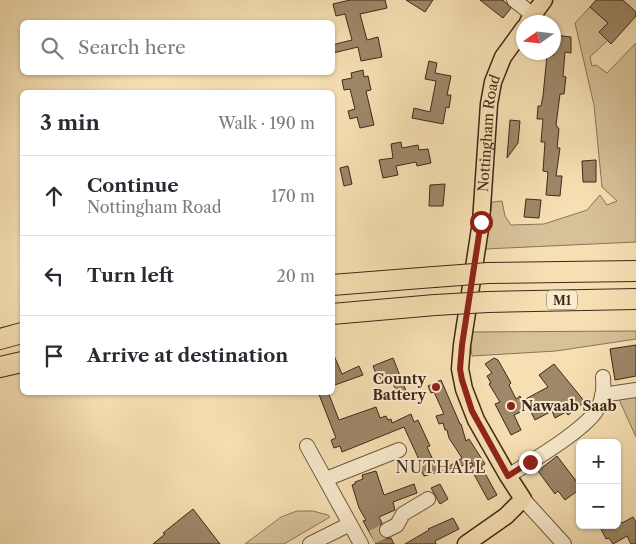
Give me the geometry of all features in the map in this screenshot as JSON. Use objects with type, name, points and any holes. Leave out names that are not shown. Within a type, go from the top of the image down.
[{"type":"highway","name":"M1","points":[[335,285],[488,273],[636,271]]},
{"type":"highway","name":"M1","points":[[335,314],[488,302],[636,298]]},
{"type":"highway","points":[[0,338],[20,333]]},
{"type":"highway","points":[[0,367],[20,362]]},
{"type":"main road","points":[[533,15],[544,0]]},
{"type":"main road","name":"Nottingham Road","points":[[516,39],[503,57],[493,82],[489,104],[481,222],[460,369],[472,411],[523,499]]},
{"type":"main road","points":[[466,544],[506,516],[523,499]]},
{"type":"street","points":[[514,0],[527,15]]},
{"type":"street","points":[[508,476],[571,434],[595,413],[602,395],[603,377]]},
{"type":"street","points":[[602,395],[636,390]]},
{"type":"street","points":[[307,446],[350,524],[365,542]]},
{"type":"street","points":[[326,479],[399,451]]},
{"type":"street","points":[[387,530],[396,525],[403,514],[428,499]]},
{"type":"street","points":[[523,499],[564,544]]},
{"type":"street","points":[[310,544],[350,524]]},
{"type":"shaded area","points":[[590,7],[608,23],[599,32],[608,40],[590,57],[592,66],[596,65],[607,73],[636,43],[636,242],[485,249],[492,202],[502,201],[505,216],[511,225],[544,224],[587,210],[600,195],[607,205],[617,201],[602,187],[594,105],[575,23]]},
{"type":"shaded area","points":[[636,331],[636,339],[556,351],[472,356],[469,332]]},
{"type":"shaded area","points":[[636,392],[636,437],[617,395]]},
{"type":"shaded area","points":[[297,511],[313,511],[330,517],[284,544],[245,544],[281,517]]},
{"type":"building","points":[[350,0],[385,0],[387,8],[360,14],[367,40],[378,37],[382,57],[361,61],[358,47],[335,53],[335,44],[352,40],[345,14],[336,16],[333,4]]},
{"type":"building","points":[[406,0],[433,0],[425,12]]},
{"type":"building","points":[[480,0],[503,0],[511,8],[503,18]]},
{"type":"building","points":[[596,0],[623,0],[636,12],[636,16],[611,44],[599,32],[608,23],[590,7]]},
{"type":"building","points":[[561,36],[571,37],[571,53],[565,52],[563,76],[566,77],[564,94],[560,94],[556,125],[559,129],[557,148],[560,148],[556,176],[562,176],[560,196],[546,195],[548,172],[543,171],[545,142],[541,142],[543,119],[537,119],[538,106],[541,106],[547,60],[561,60]]},
{"type":"building","points":[[429,61],[437,63],[435,73],[451,76],[447,95],[451,95],[449,108],[446,107],[443,124],[412,118],[414,108],[430,112],[436,81],[425,79]]},
{"type":"building","points":[[363,70],[364,77],[368,76],[371,90],[366,91],[374,125],[360,128],[357,117],[350,119],[348,111],[355,109],[350,89],[344,90],[342,80],[352,78],[351,73]]},
{"type":"building","points":[[510,120],[520,121],[518,143],[507,158]]},
{"type":"building","points":[[401,142],[402,148],[418,145],[419,150],[428,149],[431,163],[417,166],[416,162],[396,166],[398,175],[383,178],[379,160],[393,158],[391,144]]},
{"type":"building","points":[[596,160],[596,182],[583,182],[582,161]]},
{"type":"building","points":[[348,166],[352,184],[344,186],[340,168]]},
{"type":"building","points":[[445,184],[443,206],[429,206],[430,185]]},
{"type":"building","points":[[526,199],[541,200],[539,218],[524,217]]},
{"type":"building","points":[[636,345],[636,376],[615,380],[610,349]]},
{"type":"building","points":[[335,358],[342,374],[359,366],[363,375],[335,385]]},
{"type":"building","points":[[393,358],[408,396],[399,399],[390,375],[381,379],[379,375],[377,376],[373,366]]},
{"type":"building","points":[[494,358],[498,360],[511,383],[509,385],[516,399],[520,396],[522,401],[548,387],[539,375],[554,364],[585,402],[568,415],[566,412],[555,418],[552,411],[535,420],[529,408],[514,415],[521,430],[511,435],[495,404],[500,402],[489,384],[491,383],[487,376],[492,373],[485,364]]},
{"type":"building","points":[[441,380],[461,424],[466,441],[469,439],[485,464],[481,466],[497,495],[488,500],[470,467],[473,465],[472,463],[449,469],[448,467],[462,458],[449,438],[443,423],[439,424],[436,416],[444,414],[434,392],[431,393],[428,386]]},
{"type":"building","points":[[319,395],[329,395],[339,420],[376,407],[380,418],[386,416],[388,420],[391,419],[392,423],[411,414],[414,422],[418,420],[430,446],[427,447],[433,460],[439,459],[442,471],[424,476],[418,465],[421,464],[404,427],[342,452],[340,446],[334,448],[331,440],[336,438]]},
{"type":"building","points":[[557,456],[576,481],[576,492],[565,500],[558,491],[555,494],[538,471]]},
{"type":"building","points":[[376,471],[384,495],[414,484],[417,493],[393,502],[395,510],[379,517],[382,523],[378,529],[379,534],[386,539],[391,538],[394,544],[376,544],[363,521],[366,520],[359,508],[352,485],[363,479],[362,475]]},
{"type":"building","points":[[440,484],[448,499],[440,504],[431,488]]},
{"type":"building","points":[[193,509],[220,544],[153,544],[165,534],[163,533]]},
{"type":"building","points":[[633,517],[636,522],[636,544],[631,544],[627,536],[613,544],[609,538],[606,539],[601,529],[621,529],[621,522]]},
{"type":"building","points":[[453,518],[459,529],[435,541],[436,544],[405,544],[428,529]]},
{"type":"tunnel","points":[[372,537],[387,530]]},
{"type":"place","name":"County Battery","points":[[436,387]]},
{"type":"place","name":"Nawaab Saab","points":[[511,406]]},
{"type":"district","name":"NUTHALL","points":[[441,467]]},
{"type":"route","points":[[481,222],[462,345],[460,369],[462,380],[476,420],[508,476],[530,462]]}]
